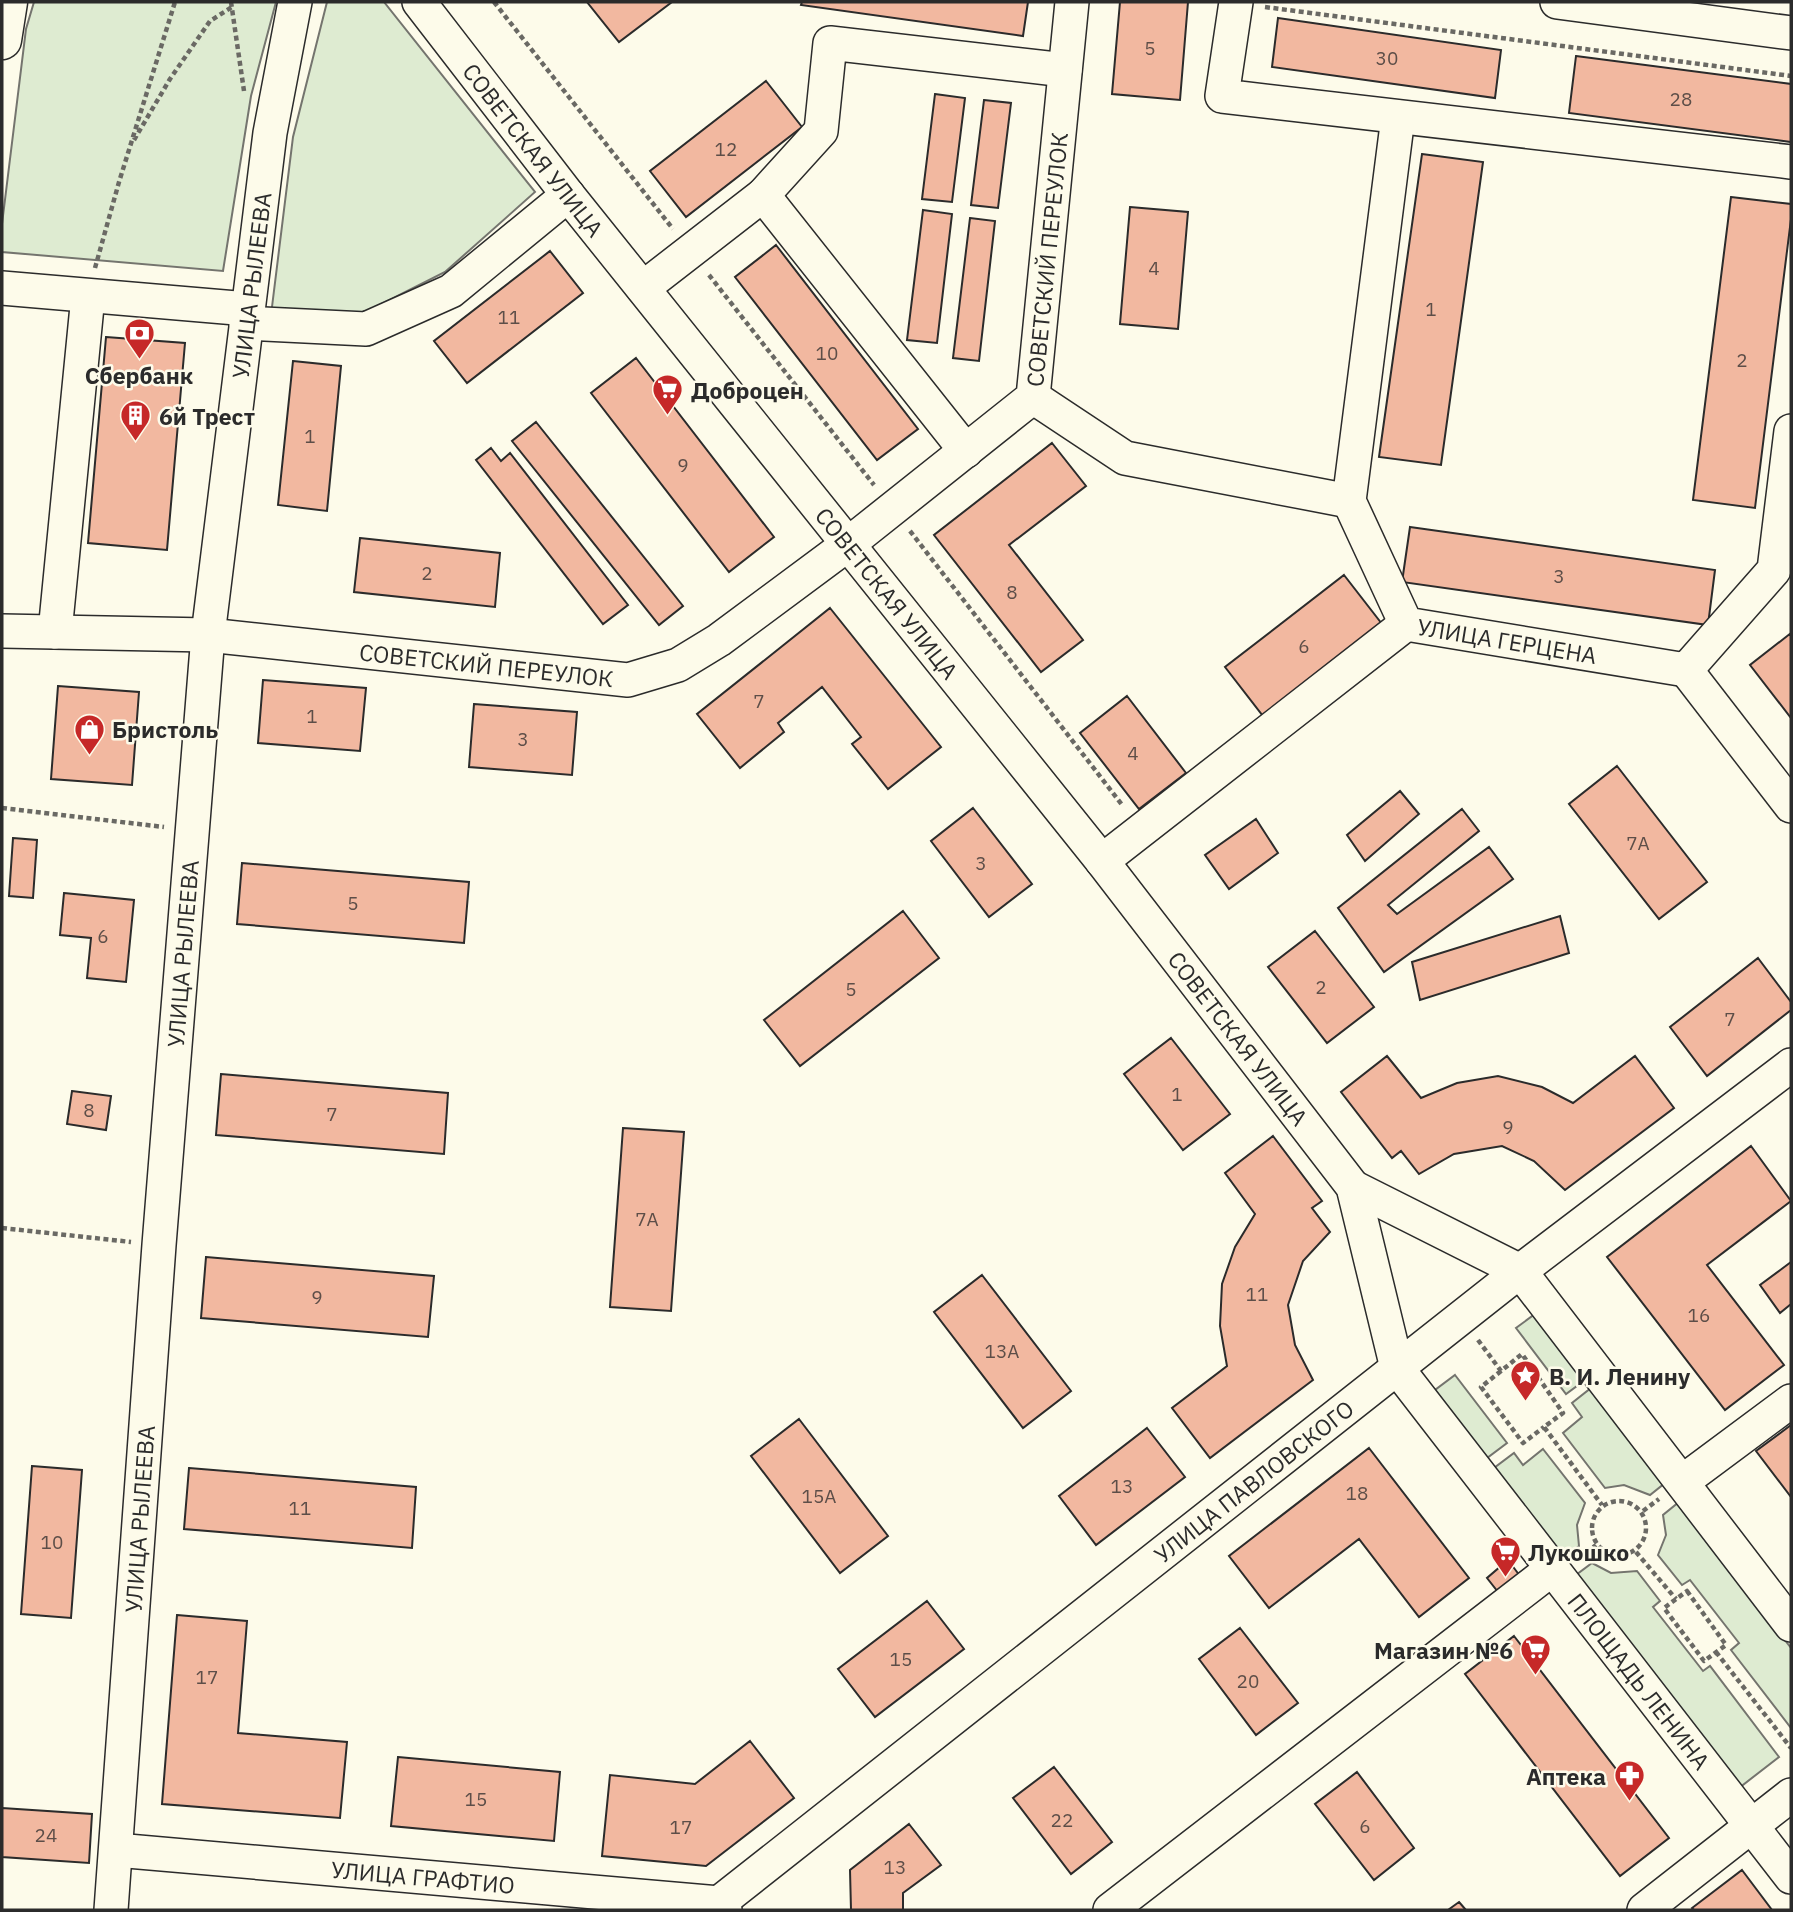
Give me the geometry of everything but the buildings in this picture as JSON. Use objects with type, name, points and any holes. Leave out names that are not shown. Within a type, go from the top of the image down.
[{"type":"main road","points":[[2,40],[8,2]]},
{"type":"street","name":"УЛИЦА РЫЛЕЕВА","points":[[111,1910],[159,1245],[208,635],[270,134],[295,2]]},
{"type":"street","name":"СОВЕТСКАЯ УЛИЦА","points":[[419,2],[568,195],[846,545],[1102,861],[1353,1187]]},
{"type":"street","name":"СОВЕТСКИЙ ПЕРЕУЛОК","points":[[2,631],[208,635],[628,680],[678,665],[719,640],[846,545],[1033,397],[1072,2]]},
{"type":"street","points":[[1557,2],[1791,33]]},
{"type":"street","points":[[1236,3],[1222,96],[1791,162]]},
{"type":"street","points":[[643,288],[763,195],[821,131],[830,43],[1065,70]]},
{"type":"street","points":[[1033,397],[1125,458],[1349,502],[1398,117]]},
{"type":"street","points":[[2,288],[366,329],[451,291],[568,195]]},
{"type":"street","points":[[763,195],[966,450]]},
{"type":"street","points":[[55,632],[88,296]]},
{"type":"street","points":[[1791,431],[1774,570],[1686,670],[1791,806]]},
{"type":"street","name":"УЛИЦА ГЕРЦЕНА","points":[[1349,502],[1406,624],[1686,670]]},
{"type":"street","points":[[1102,861],[1406,624]]},
{"type":"street","name":"УЛИЦА ПАВЛОВСКОГО","points":[[722,1907],[1461,1317],[1791,1065]]},
{"type":"street","points":[[1353,1187],[1520,1271],[1791,1625]]},
{"type":"street","name":"ПЛОЩАДЬ ЛЕНИНА","points":[[1353,1187],[1397,1368],[1791,1877]]},
{"type":"street","points":[[1682,1482],[1791,1401]]},
{"type":"street","points":[[1110,1910],[1552,1569]]},
{"type":"street","points":[[1644,1910],[1791,1795]]},
{"type":"street","name":"УЛИЦА ГРАФТИО","points":[[116,1850],[722,1907]]},
{"type":"path","points":[[88,296],[130,147],[176,2]]},
{"type":"path","points":[[494,2],[892,508],[1141,831]]},
{"type":"path","points":[[1236,3],[1791,76]]},
{"type":"path","points":[[130,147],[170,79],[210,21],[232,7]]},
{"type":"path","points":[[2,808],[192,830]]},
{"type":"path","points":[[2,1228],[159,1245]]},
{"type":"path","points":[[1461,1317],[1501,1371]]},
{"type":"path","points":[[1522,1354],[1563,1413],[1523,1443],[1481,1387],[1501,1371],[1522,1354]]},
{"type":"path","points":[[1544,1427],[1602,1505]]},
{"type":"path","points":[[1624,1500],[1643,1511],[1648,1533],[1636,1552],[1615,1557],[1596,1545],[1591,1524],[1602,1505],[1624,1500]]},
{"type":"path","points":[[1636,1552],[1676,1599]]},
{"type":"path","points":[[1687,1591],[1726,1645],[1716,1652],[1704,1661],[1664,1608],[1687,1591]]},
{"type":"path","points":[[1716,1652],[1791,1748]]},
{"type":"green space","points":[[34,2],[276,2],[251,96],[223,271],[2,252],[2,224],[26,29]]},
{"type":"green space","points":[[327,2],[384,2],[535,192],[445,272],[352,319],[271,315],[293,137]]},
{"type":"green space","points":[[1535,1314],[1585,1380],[1566,1394],[1516,1328]]},
{"type":"green space","points":[[1455,1375],[1507,1443],[1487,1458],[1435,1390]]},
{"type":"green space","points":[[1591,1388],[1665,1483],[1650,1495],[1624,1485],[1605,1488],[1563,1433],[1582,1417],[1572,1403]]},
{"type":"green space","points":[[1543,1449],[1585,1503],[1577,1525],[1579,1546],[1563,1558],[1494,1468],[1514,1453],[1523,1465]]},
{"type":"green space","points":[[1679,1502],[1791,1648],[1791,1728],[1731,1650],[1739,1643],[1690,1580],[1682,1585],[1658,1555],[1666,1535],[1663,1515]]},
{"type":"green space","points":[[1592,1563],[1611,1573],[1637,1571],[1660,1601],[1653,1607],[1703,1671],[1710,1666],[1779,1757],[1739,1788],[1576,1575]]},
{"type":"place","name":"Сбербанк","points":[[139,361]]},
{"type":"place","name":"Доброцен","points":[[668,417]]},
{"type":"place","name":"6й Трест","points":[[136,443]]},
{"type":"place","name":"Бристоль","points":[[89,756]]},
{"type":"place","name":"В. И. Ленину","points":[[1526,1403]]},
{"type":"place","name":"Лукошко","points":[[1505,1579]]},
{"type":"place","name":"Магазин №6","points":[[1536,1677]]},
{"type":"place","name":"Аптека","points":[[1629,1803]]}]
